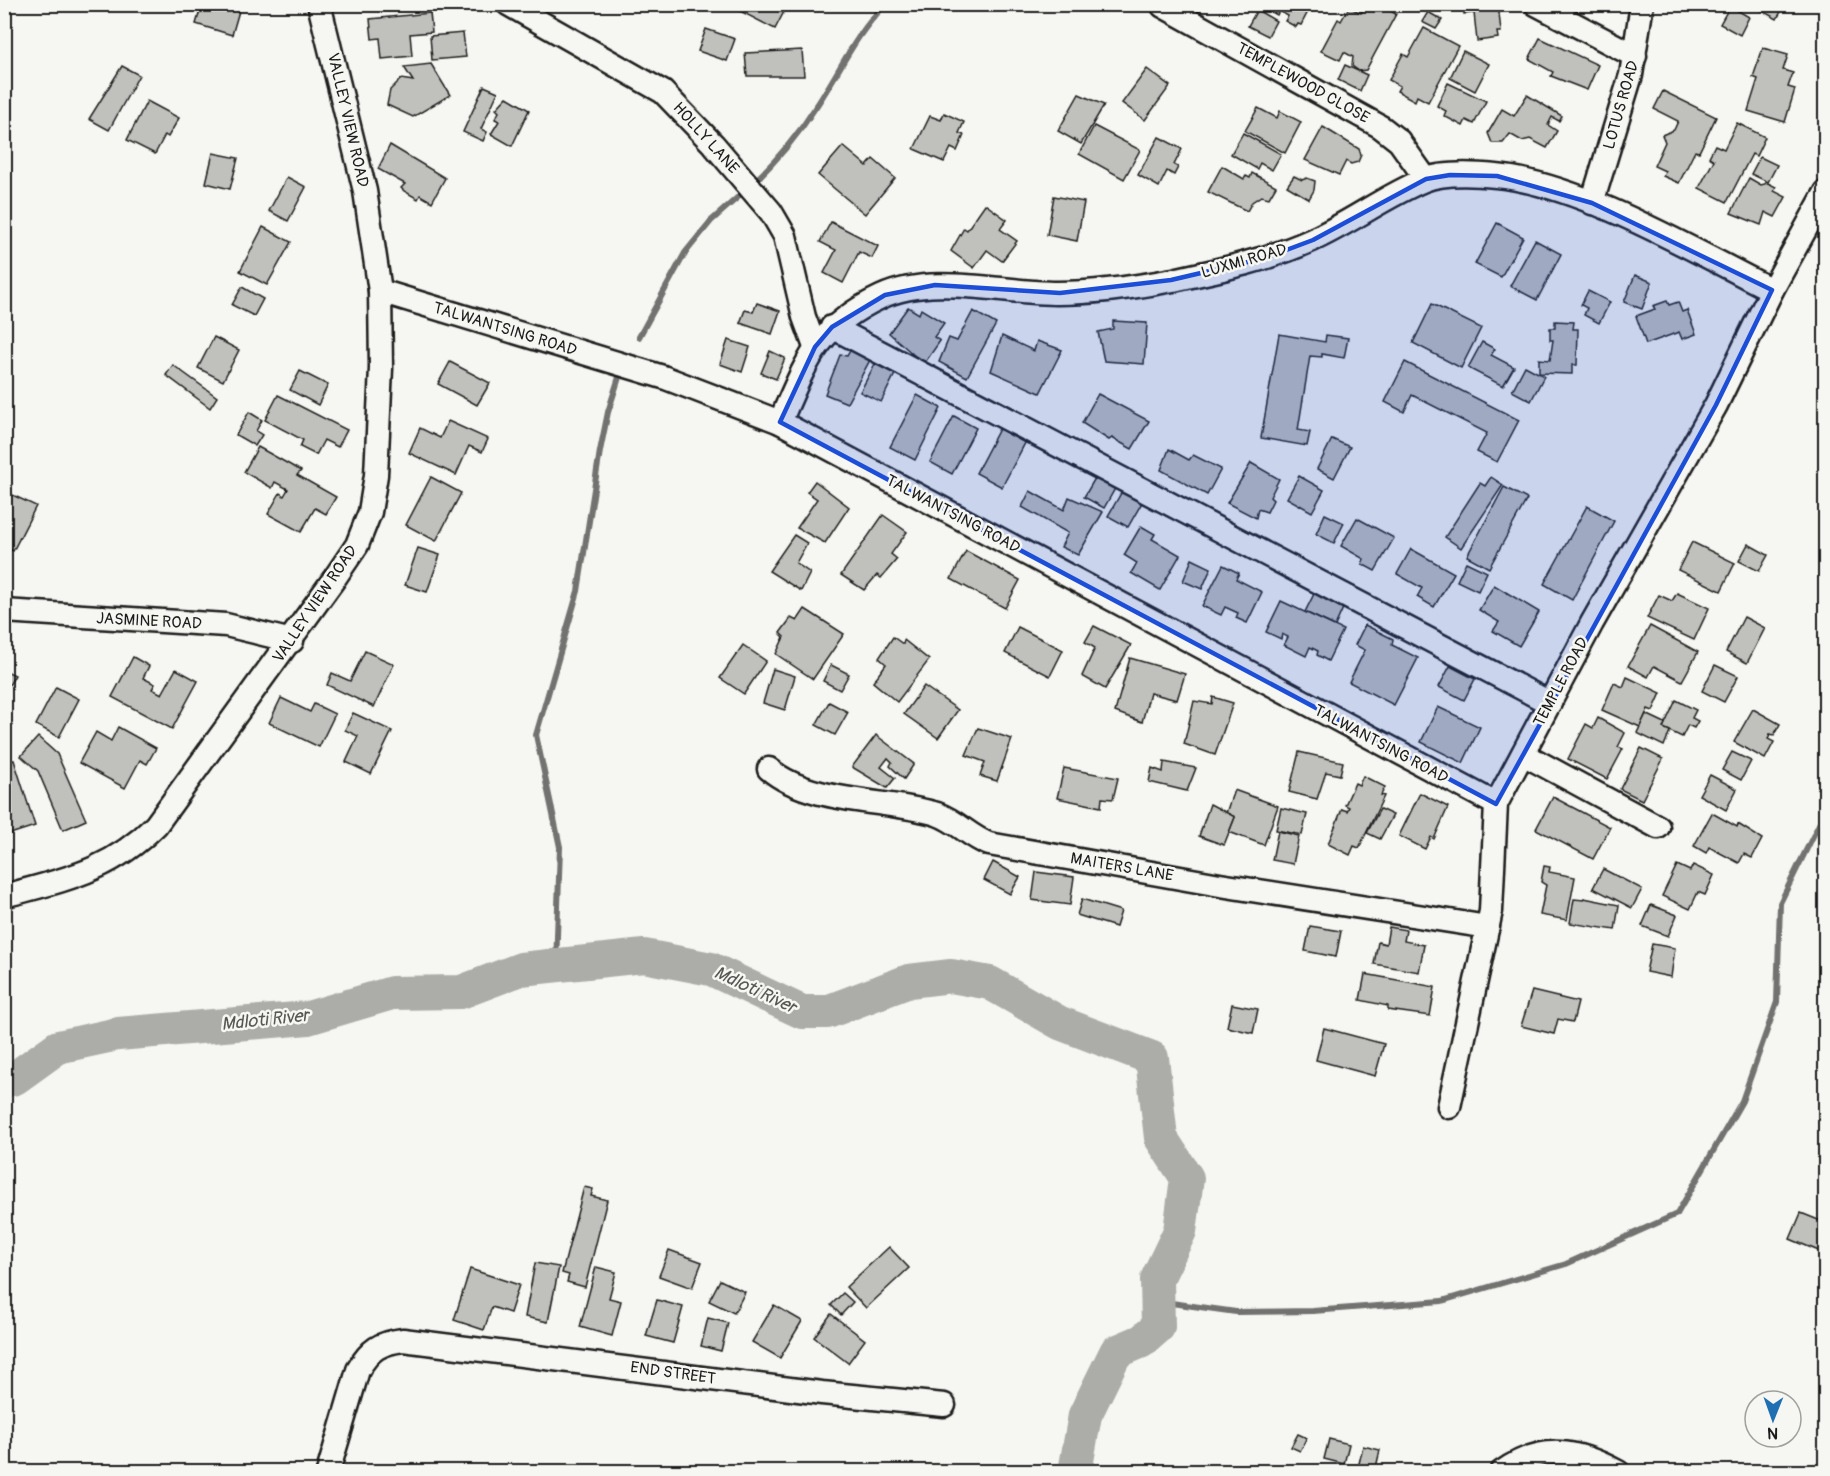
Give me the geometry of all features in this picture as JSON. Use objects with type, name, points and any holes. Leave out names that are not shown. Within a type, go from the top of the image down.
[{"type":"street","name":"VALLEY VIEW ROAD","points":[[4,896],[85,874],[112,861],[137,844],[156,825],[292,641],[357,545],[370,512],[375,476],[379,404],[380,291],[365,190],[319,4]]},
{"type":"street","name":"HOLLY LANE","points":[[508,4],[663,92],[740,176],[771,212],[789,247],[804,317],[815,347]]},
{"type":"street","points":[[1536,4],[1635,56]]},
{"type":"street","name":"LOTUS ROAD","points":[[1592,203],[1635,56],[1642,4]]},
{"type":"street","name":"TEMPLEWOOD CLOSE","points":[[1163,6],[1381,127],[1399,141],[1426,179]]},
{"type":"street","name":"LUXMI ROAD","points":[[780,422],[815,347],[832,327],[885,295],[935,285],[1039,292],[1110,289],[1171,280],[1265,258],[1313,240],[1426,179],[1450,175],[1497,176],[1546,186],[1592,203],[1772,290]]},
{"type":"street","name":"TEMPLE ROAD","points":[[1449,1107],[1488,927],[1496,804],[1716,405],[1772,290],[1826,192]]},
{"type":"street","name":"TALWANTSING ROAD","points":[[380,291],[663,377],[780,422],[1496,804]]},
{"type":"street","points":[[832,327],[1550,703]]},
{"type":"street","name":"JASMINE ROAD","points":[[4,611],[226,625],[292,641]]},
{"type":"street","points":[[1523,754],[1658,827]]},
{"type":"street","name":"MAITERS LANE","points":[[769,769],[780,778],[802,787],[940,815],[975,837],[990,843],[1220,885],[1488,927]]},
{"type":"street","name":"END STREET","points":[[328,1472],[358,1370],[366,1355],[380,1345],[403,1340],[822,1393],[944,1405]]},
{"type":"street","points":[[1502,1472],[1532,1458],[1566,1452],[1586,1456],[1618,1472]]},
{"type":"highlighted area","points":[[1450,175],[1497,176],[1592,203],[1772,290],[1716,405],[1496,804],[780,422],[815,347],[832,327],[885,295],[935,285],[1060,293],[1171,280],[1265,258],[1313,240],[1426,179]]},
{"type":"building","points":[[175,4],[201,4],[199,11]]},
{"type":"building","points":[[202,4],[241,4],[232,35],[196,24]]},
{"type":"building","points":[[373,4],[405,4],[405,6],[373,7]]},
{"type":"building","points":[[738,4],[788,4],[775,29],[736,9]]},
{"type":"building","points":[[1264,4],[1312,4],[1301,25],[1298,24],[1296,27],[1285,21],[1288,16],[1279,11],[1277,15],[1266,9],[1268,6]]},
{"type":"building","points":[[1366,4],[1378,4],[1396,14],[1366,70],[1359,71],[1352,66],[1353,57],[1344,52],[1340,60],[1321,51],[1338,19],[1341,21],[1349,7],[1361,13]]},
{"type":"building","points":[[1430,4],[1446,4],[1443,11]]},
{"type":"building","points":[[1463,4],[1498,4],[1501,32],[1497,32],[1498,38],[1477,41],[1474,13],[1464,14]]},
{"type":"building","points":[[1756,4],[1785,4],[1777,19],[1755,7]]},
{"type":"building","points":[[1730,6],[1749,17],[1740,35],[1720,24]]},
{"type":"building","points":[[1257,10],[1276,21],[1268,36],[1248,26]]},
{"type":"building","points":[[1428,12],[1442,20],[1436,29],[1422,22]]},
{"type":"building","points":[[430,13],[432,32],[410,34],[412,56],[382,59],[380,38],[372,39],[370,19]]},
{"type":"building","points":[[1424,28],[1458,46],[1428,102],[1417,96],[1415,101],[1397,91],[1400,86],[1389,80],[1403,54],[1408,57]]},
{"type":"building","points":[[706,29],[735,39],[727,61],[698,51]]},
{"type":"building","points":[[463,33],[466,57],[432,60],[430,36]]},
{"type":"building","points":[[1540,38],[1598,65],[1587,90],[1551,76],[1553,72],[1529,59]]},
{"type":"building","points":[[1763,48],[1788,55],[1783,70],[1793,73],[1788,87],[1795,89],[1785,122],[1748,111],[1758,79],[1753,77]]},
{"type":"building","points":[[802,50],[804,76],[747,76],[745,53]]},
{"type":"building","points":[[1463,51],[1489,64],[1475,91],[1450,78]]},
{"type":"building","points":[[431,64],[450,95],[413,117],[387,105],[390,90],[401,79],[413,81],[404,67]]},
{"type":"building","points":[[1345,65],[1367,75],[1360,91],[1338,80]]},
{"type":"building","points":[[122,66],[139,75],[109,130],[89,119]]},
{"type":"building","points":[[1147,69],[1170,86],[1145,120],[1122,103]]},
{"type":"building","points":[[1448,83],[1486,101],[1474,124],[1466,120],[1463,126],[1444,116],[1446,111],[1437,106]]},
{"type":"building","points":[[484,86],[498,92],[481,129],[487,132],[483,141],[463,132]]},
{"type":"building","points":[[1663,91],[1716,117],[1699,152],[1695,151],[1679,183],[1663,176],[1665,171],[1654,166],[1665,142],[1662,135],[1674,130],[1678,121],[1654,109]]},
{"type":"building","points":[[1079,94],[1104,105],[1081,144],[1058,131]]},
{"type":"building","points":[[1527,95],[1562,116],[1559,121],[1552,117],[1548,125],[1557,131],[1547,148],[1530,139],[1522,141],[1510,134],[1503,143],[1492,143],[1488,133],[1502,109],[1514,116]]},
{"type":"building","points":[[507,97],[529,110],[512,146],[491,134],[499,121],[495,119],[499,112],[496,109]]},
{"type":"building","points":[[147,101],[179,118],[168,137],[165,135],[155,154],[127,140]]},
{"type":"building","points":[[1258,108],[1277,118],[1280,111],[1301,122],[1285,153],[1245,131]]},
{"type":"building","points":[[944,113],[964,122],[959,133],[964,135],[957,151],[951,148],[944,162],[914,149],[930,116],[941,120]]},
{"type":"building","points":[[1737,123],[1765,137],[1756,156],[1752,154],[1727,202],[1699,188],[1714,160],[1709,157],[1715,145],[1724,149]]},
{"type":"building","points":[[1094,126],[1140,150],[1124,179],[1079,154]]},
{"type":"building","points":[[1323,127],[1359,149],[1361,155],[1358,162],[1351,164],[1346,161],[1339,175],[1305,160]]},
{"type":"building","points":[[1243,133],[1281,154],[1272,170],[1260,163],[1257,169],[1231,154]]},
{"type":"building","points":[[1159,137],[1182,149],[1174,165],[1178,167],[1174,175],[1167,171],[1159,187],[1138,175]]},
{"type":"building","points":[[390,145],[445,178],[432,202],[420,195],[418,199],[404,191],[401,188],[405,184],[378,169]]},
{"type":"building","points":[[843,146],[867,166],[873,159],[895,178],[865,214],[818,175]]},
{"type":"building","points":[[213,153],[238,158],[230,189],[206,183]]},
{"type":"building","points":[[1760,157],[1777,165],[1768,182],[1751,174]]},
{"type":"building","points":[[1222,166],[1244,179],[1246,176],[1250,178],[1252,173],[1276,186],[1269,198],[1261,196],[1252,202],[1247,211],[1208,192]]},
{"type":"building","points":[[1294,176],[1302,180],[1307,178],[1315,181],[1314,190],[1309,199],[1287,186]]},
{"type":"building","points":[[287,177],[306,187],[288,221],[269,211]]},
{"type":"building","points":[[1749,178],[1761,185],[1768,183],[1776,187],[1774,191],[1786,197],[1775,217],[1765,212],[1761,225],[1731,213]]},
{"type":"building","points":[[1054,196],[1084,202],[1077,241],[1047,235]]},
{"type":"building","points":[[985,204],[1007,220],[1000,229],[1017,241],[1002,261],[987,250],[974,268],[951,251],[964,228],[967,230]]},
{"type":"building","points":[[831,222],[878,246],[872,258],[859,252],[843,283],[824,273],[836,250],[820,242]]},
{"type":"building","points":[[1497,223],[1523,237],[1501,277],[1475,264]]},
{"type":"building","points":[[263,227],[291,242],[267,285],[240,271]]},
{"type":"building","points":[[1535,240],[1561,254],[1537,300],[1510,286]]},
{"type":"building","points":[[1635,275],[1652,282],[1642,309],[1624,302]]},
{"type":"building","points":[[242,287],[263,299],[254,316],[232,305]]},
{"type":"building","points":[[1588,291],[1610,302],[1599,323],[1584,315],[1587,308],[1581,305]]},
{"type":"building","points":[[1667,301],[1669,305],[1678,302],[1682,312],[1687,310],[1696,334],[1682,339],[1679,332],[1646,344],[1636,316],[1655,309],[1653,306]]},
{"type":"building","points":[[757,303],[780,311],[772,334],[740,323],[745,310],[753,312]]},
{"type":"building","points":[[1432,304],[1481,328],[1461,368],[1413,343]]},
{"type":"building","points":[[908,307],[919,314],[921,309],[944,323],[934,337],[940,341],[924,364],[889,333]]},
{"type":"building","points":[[973,311],[996,324],[967,377],[939,362],[949,338],[957,341]]},
{"type":"building","points":[[1113,321],[1147,323],[1144,364],[1104,361],[1098,332],[1113,329]]},
{"type":"building","points":[[1555,321],[1574,322],[1573,329],[1578,329],[1577,365],[1572,365],[1572,374],[1539,373],[1539,359],[1550,360],[1553,340],[1550,340],[1550,328],[1555,328]]},
{"type":"building","points":[[1279,334],[1325,342],[1326,335],[1348,338],[1344,358],[1322,354],[1322,357],[1310,356],[1298,430],[1310,432],[1307,446],[1261,438]]},
{"type":"building","points":[[1002,336],[1034,351],[1037,341],[1062,350],[1040,393],[991,371]]},
{"type":"building","points":[[214,337],[239,350],[223,381],[198,368]]},
{"type":"building","points":[[728,340],[750,347],[742,372],[720,364]]},
{"type":"building","points":[[1482,342],[1495,349],[1491,355],[1514,367],[1503,386],[1468,368]]},
{"type":"building","points":[[852,347],[871,358],[847,403],[825,394],[840,355],[847,356]]},
{"type":"building","points":[[770,351],[785,358],[776,379],[761,373]]},
{"type":"building","points":[[450,362],[490,383],[477,405],[438,384]]},
{"type":"building","points":[[1405,362],[1519,420],[1497,462],[1477,452],[1487,433],[1412,395],[1404,412],[1385,402]]},
{"type":"building","points":[[875,364],[895,374],[881,402],[860,392]]},
{"type":"building","points":[[173,365],[217,397],[210,408],[166,375]]},
{"type":"building","points":[[1525,366],[1544,376],[1531,401],[1512,391]]},
{"type":"building","points":[[300,371],[328,385],[318,405],[290,390]]},
{"type":"building","points":[[1098,394],[1149,421],[1132,449],[1112,438],[1109,440],[1082,423]]},
{"type":"building","points":[[278,395],[347,430],[338,447],[324,440],[316,455],[300,447],[303,440],[265,420]]},
{"type":"building","points":[[917,395],[941,408],[915,460],[890,447]]},
{"type":"building","points":[[249,412],[262,420],[256,431],[262,435],[255,446],[236,435]]},
{"type":"building","points":[[954,416],[976,428],[952,474],[930,462]]},
{"type":"building","points":[[448,421],[488,439],[482,452],[469,446],[456,475],[409,453],[420,428],[440,438]]},
{"type":"building","points":[[999,429],[1025,443],[1002,487],[976,473]]},
{"type":"building","points":[[1332,439],[1350,447],[1334,478],[1317,469]]},
{"type":"building","points":[[258,447],[301,471],[297,475],[336,497],[326,514],[315,508],[301,532],[268,514],[280,493],[284,496],[288,489],[275,482],[272,488],[244,472]]},
{"type":"building","points":[[1169,449],[1189,460],[1193,455],[1221,469],[1207,495],[1161,470]]},
{"type":"building","points":[[1251,463],[1279,479],[1270,497],[1273,500],[1267,512],[1258,509],[1256,518],[1227,503]]},
{"type":"building","points":[[1098,473],[1117,485],[1104,508],[1084,497]]},
{"type":"building","points":[[1299,476],[1324,490],[1312,512],[1287,498]]},
{"type":"building","points":[[431,477],[461,493],[436,541],[406,525]]},
{"type":"building","points":[[1491,477],[1503,485],[1461,548],[1445,537],[1480,483],[1485,486]]},
{"type":"building","points":[[815,481],[849,507],[825,543],[797,528],[817,499],[807,492]]},
{"type":"building","points":[[1504,487],[1527,499],[1489,568],[1467,556]]},
{"type":"building","points":[[1124,488],[1144,499],[1128,527],[1108,516]]},
{"type":"building","points":[[4,491],[36,506],[13,551],[4,547]]},
{"type":"building","points":[[1030,491],[1064,510],[1069,497],[1103,512],[1078,555],[1061,547],[1068,533],[1022,507]]},
{"type":"building","points":[[1587,506],[1614,521],[1572,600],[1544,584]]},
{"type":"building","points":[[1325,514],[1344,523],[1334,543],[1316,534]]},
{"type":"building","points":[[883,515],[907,532],[891,554],[897,559],[881,578],[877,575],[864,590],[841,575]]},
{"type":"building","points":[[1357,518],[1394,538],[1375,571],[1362,564],[1364,559],[1341,546]]},
{"type":"building","points":[[1141,526],[1155,534],[1152,539],[1180,555],[1160,590],[1131,573],[1137,563],[1124,555]]},
{"type":"building","points":[[794,535],[807,543],[796,563],[810,573],[801,591],[769,571]]},
{"type":"building","points":[[1692,542],[1735,563],[1721,591],[1678,570]]},
{"type":"building","points":[[1748,544],[1768,555],[1759,571],[1739,561]]},
{"type":"building","points":[[418,548],[440,555],[427,592],[405,585]]},
{"type":"building","points":[[1411,549],[1454,573],[1434,607],[1417,597],[1422,588],[1397,574]]},
{"type":"building","points":[[966,551],[1020,580],[1005,608],[951,579]]},
{"type":"building","points":[[1192,559],[1211,568],[1202,589],[1183,581]]},
{"type":"building","points":[[1466,562],[1487,572],[1478,591],[1457,581]]},
{"type":"building","points":[[1223,565],[1239,573],[1236,579],[1262,592],[1247,623],[1236,618],[1238,613],[1225,607],[1221,615],[1202,606]]},
{"type":"building","points":[[1494,585],[1539,612],[1519,646],[1493,631],[1499,622],[1479,610]]},
{"type":"building","points":[[1315,592],[1344,606],[1335,626],[1305,612]]},
{"type":"building","points":[[1677,593],[1709,608],[1694,640],[1647,618],[1659,595],[1672,601]]},
{"type":"building","points":[[1281,601],[1343,630],[1328,661],[1317,655],[1318,651],[1310,647],[1306,656],[1284,645],[1288,637],[1282,634],[1281,639],[1266,632]]},
{"type":"building","points":[[805,609],[844,634],[813,679],[776,654],[784,637],[780,633],[791,618],[797,621]]},
{"type":"building","points":[[1744,617],[1765,628],[1747,663],[1726,652]]},
{"type":"building","points":[[1365,625],[1393,639],[1392,645],[1418,658],[1394,705],[1349,682],[1365,650],[1355,645]]},
{"type":"building","points":[[1094,626],[1131,645],[1105,689],[1082,676],[1095,648],[1085,642]]},
{"type":"building","points":[[1650,626],[1698,652],[1682,681],[1654,666],[1648,677],[1628,666]]},
{"type":"building","points":[[1018,627],[1063,650],[1050,676],[1005,653]]},
{"type":"building","points":[[893,637],[903,644],[904,640],[929,660],[897,702],[873,682],[886,664],[879,658]]},
{"type":"building","points":[[743,645],[766,661],[744,694],[720,678]]},
{"type":"building","points":[[365,651],[394,664],[374,707],[327,685],[332,673],[350,681]]},
{"type":"building","points":[[133,657],[149,666],[143,678],[155,684],[152,689],[162,694],[176,669],[198,681],[172,729],[112,697]]},
{"type":"building","points":[[1130,658],[1185,674],[1177,700],[1150,693],[1142,722],[1115,712]]},
{"type":"building","points":[[831,665],[849,674],[840,690],[823,681]]},
{"type":"building","points":[[1715,665],[1738,676],[1724,702],[1702,691]]},
{"type":"building","points":[[1450,666],[1475,679],[1464,700],[1439,687]]},
{"type":"building","points":[[773,669],[795,676],[785,710],[763,703]]},
{"type":"building","points":[[4,670],[15,675],[4,694]]},
{"type":"building","points":[[1627,677],[1661,693],[1653,711],[1648,709],[1640,727],[1602,710],[1614,683],[1623,687]]},
{"type":"building","points":[[924,686],[958,710],[938,738],[904,714]]},
{"type":"building","points":[[56,687],[79,699],[59,737],[36,725]]},
{"type":"building","points":[[1213,697],[1233,703],[1215,755],[1184,744],[1194,701],[1212,704]]},
{"type":"building","points":[[281,698],[310,712],[314,704],[335,714],[319,747],[269,723]]},
{"type":"building","points":[[1676,700],[1696,710],[1692,718],[1698,721],[1694,728],[1688,725],[1682,737],[1663,728]]},
{"type":"building","points":[[829,702],[848,712],[835,735],[816,725]]},
{"type":"building","points":[[1438,707],[1480,727],[1463,763],[1421,742]]},
{"type":"building","points":[[1753,709],[1780,724],[1774,735],[1770,734],[1768,739],[1774,742],[1765,759],[1734,742]]},
{"type":"building","points":[[353,713],[392,731],[371,774],[346,762],[358,736],[345,730]]},
{"type":"building","points":[[1646,714],[1665,723],[1663,728],[1670,731],[1664,746],[1637,733]]},
{"type":"building","points":[[1598,718],[1625,733],[1618,747],[1623,749],[1607,779],[1568,759],[1586,724],[1593,728]]},
{"type":"building","points":[[118,727],[156,748],[147,764],[140,760],[125,788],[79,763],[96,732],[111,741]]},
{"type":"building","points":[[978,728],[1012,739],[997,781],[980,776],[985,762],[966,755]]},
{"type":"building","points":[[876,735],[914,764],[904,779],[890,766],[892,762],[888,758],[881,767],[895,778],[887,788],[852,767]]},
{"type":"building","points":[[38,737],[57,754],[86,820],[63,830],[38,771],[21,756]]},
{"type":"building","points":[[1641,748],[1663,759],[1642,800],[1620,789]]},
{"type":"building","points":[[1299,752],[1343,762],[1340,775],[1326,772],[1317,799],[1289,792]]},
{"type":"building","points":[[1732,752],[1751,761],[1741,780],[1722,770]]},
{"type":"building","points":[[14,760],[35,826],[4,836],[4,811],[9,810],[4,797],[4,763]]},
{"type":"building","points":[[1164,762],[1196,768],[1187,791],[1149,782],[1152,768],[1163,772]]},
{"type":"building","points":[[1064,768],[1118,778],[1113,799],[1102,798],[1101,807],[1057,798]]},
{"type":"building","points":[[1710,775],[1737,789],[1726,810],[1699,795]]},
{"type":"building","points":[[1363,776],[1385,787],[1381,795],[1384,796],[1359,848],[1354,846],[1350,855],[1328,844],[1342,809],[1347,811],[1349,807],[1345,805],[1355,783],[1359,785]]},
{"type":"building","points":[[1234,790],[1278,806],[1264,845],[1229,832],[1235,817],[1226,813]]},
{"type":"building","points":[[1420,793],[1448,807],[1434,839],[1431,837],[1425,849],[1399,836]]},
{"type":"building","points":[[1553,797],[1610,827],[1593,859],[1536,829]]},
{"type":"building","points":[[1210,804],[1235,817],[1224,845],[1199,836]]},
{"type":"building","points":[[1281,808],[1307,814],[1302,835],[1276,830]]},
{"type":"building","points":[[1380,809],[1393,815],[1380,839],[1367,833]]},
{"type":"building","points":[[1712,813],[1737,827],[1738,824],[1762,839],[1752,858],[1744,854],[1739,863],[1709,847],[1706,853],[1694,846]]},
{"type":"building","points":[[1278,831],[1299,836],[1293,864],[1272,860]]},
{"type":"building","points":[[993,862],[1020,877],[1010,894],[984,880]]},
{"type":"building","points":[[1677,865],[1690,871],[1693,865],[1714,875],[1705,895],[1698,892],[1690,909],[1662,896]]},
{"type":"building","points":[[1544,866],[1550,867],[1549,872],[1575,877],[1567,920],[1540,915],[1546,885],[1541,882]]},
{"type":"building","points":[[1603,869],[1642,889],[1632,908],[1593,888]]},
{"type":"building","points":[[1036,872],[1074,877],[1070,905],[1032,900]]},
{"type":"building","points":[[1584,898],[1619,905],[1615,930],[1570,923],[1574,899],[1584,900]]},
{"type":"building","points":[[1082,899],[1121,911],[1116,927],[1077,915]]},
{"type":"building","points":[[1651,905],[1677,915],[1668,936],[1642,926]]},
{"type":"building","points":[[1310,926],[1341,931],[1336,957],[1305,951]]},
{"type":"building","points":[[1389,927],[1406,930],[1404,941],[1424,945],[1419,972],[1374,964],[1378,942],[1386,944]]},
{"type":"building","points":[[1652,944],[1675,948],[1671,977],[1646,972]]},
{"type":"building","points":[[1365,974],[1435,987],[1430,1016],[1388,1010],[1388,1006],[1360,1000]]},
{"type":"building","points":[[1532,991],[1578,1002],[1573,1022],[1558,1019],[1554,1034],[1521,1026]]},
{"type":"building","points":[[1232,1004],[1258,1009],[1253,1033],[1227,1027]]},
{"type":"building","points":[[1324,1028],[1384,1044],[1375,1076],[1316,1060]]},
{"type":"building","points":[[584,1187],[593,1189],[591,1196],[607,1200],[585,1287],[567,1282],[569,1275],[562,1273]]},
{"type":"building","points":[[1801,1213],[1826,1223],[1826,1254],[1790,1239]]},
{"type":"building","points":[[889,1247],[909,1268],[866,1308],[846,1287]]},
{"type":"building","points":[[669,1250],[702,1262],[692,1288],[659,1276]]},
{"type":"building","points":[[535,1263],[559,1267],[548,1322],[525,1317]]},
{"type":"building","points":[[596,1267],[616,1272],[609,1298],[621,1301],[612,1336],[580,1327]]},
{"type":"building","points":[[470,1269],[519,1285],[510,1313],[492,1307],[484,1330],[454,1320]]},
{"type":"building","points":[[720,1280],[745,1292],[734,1313],[709,1301]]},
{"type":"building","points":[[843,1293],[853,1302],[841,1315],[831,1305]]},
{"type":"building","points":[[657,1300],[683,1307],[673,1343],[646,1336]]},
{"type":"building","points":[[774,1305],[802,1321],[780,1358],[752,1342]]},
{"type":"building","points":[[831,1314],[865,1340],[848,1363],[814,1337]]},
{"type":"building","points":[[708,1318],[728,1323],[721,1351],[701,1346]]},
{"type":"building","points":[[1298,1434],[1307,1438],[1300,1451],[1291,1447]]},
{"type":"building","points":[[1329,1439],[1349,1444],[1344,1464],[1324,1459]]},
{"type":"building","points":[[1363,1446],[1380,1450],[1375,1472],[1358,1468]]},
{"type":"building","points":[[1321,1466],[1342,1471],[1342,1472],[1319,1472]]},
{"type":"waterway","points":[[753,183],[801,129],[856,41],[886,4]]},
{"type":"waterway","points":[[639,337],[685,253],[711,221],[746,190]]},
{"type":"waterway","points":[[556,966],[560,847],[536,735],[578,591],[600,451],[608,412],[620,374]]},
{"type":"waterway","points":[[1157,1301],[1236,1312],[1313,1311],[1442,1301],[1566,1264],[1677,1214],[1742,1101],[1777,1002],[1780,903],[1826,810]]},
{"type":"waterway","name":"Mdloti River","points":[[4,1081],[15,1078],[58,1047],[118,1034],[308,1018],[392,993],[461,992],[521,969],[644,956],[711,969],[802,1012],[827,1012],[909,981],[951,976],[990,983],[1060,1023],[1152,1058],[1161,1138],[1187,1178],[1180,1231],[1157,1279],[1158,1327],[1142,1341],[1116,1352],[1085,1415],[1075,1472]]}]
